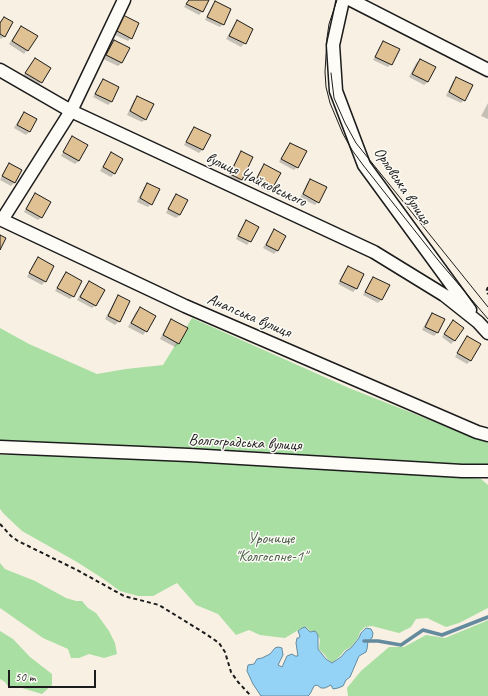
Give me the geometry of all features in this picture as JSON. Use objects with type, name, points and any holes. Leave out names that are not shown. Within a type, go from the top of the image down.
[{"type":"street","points":[[1,220],[71,110],[124,0]]},
{"type":"street","name":"Орловська вулиця","points":[[343,0],[333,45],[336,91],[364,165],[485,330]]},
{"type":"street","points":[[351,0],[488,70]]},
{"type":"street","name":"вулиця Чайковського","points":[[0,70],[71,110],[374,252],[444,295],[478,322],[485,330]]},
{"type":"street","name":"Анапська вулиця","points":[[1,220],[185,306],[477,432],[488,435]]},
{"type":"street","name":"Волгоградська вулиця","points":[[0,447],[189,455],[462,471],[488,471]]},
{"type":"path","points":[[488,287],[486,292],[488,294]]},
{"type":"path","points":[[0,524],[10,536],[18,541],[77,570],[124,596],[159,605],[206,634],[219,643],[225,652],[232,672],[238,682],[251,696]]},
{"type":"green space","points":[[192,318],[349,388],[488,443],[488,466],[477,467],[0,440],[0,328],[29,344],[97,374],[163,365]]},
{"type":"green space","name":"Урочище \"Колгоспне-1\"","points":[[0,455],[108,456],[436,475],[481,479],[488,485],[488,608],[459,623],[446,627],[427,618],[416,619],[411,627],[399,633],[372,626],[365,627],[360,632],[358,638],[351,647],[345,650],[332,663],[319,649],[320,640],[318,635],[315,631],[310,631],[305,626],[285,638],[260,635],[249,630],[236,635],[218,614],[196,605],[177,583],[153,596],[138,596],[120,591],[77,562],[22,531],[0,509]]},
{"type":"green space","points":[[0,563],[5,569],[35,581],[66,598],[82,601],[88,608],[96,613],[109,631],[115,643],[117,654],[104,658],[89,654],[79,658],[71,658],[68,649],[43,638],[0,608]]},
{"type":"green space","points":[[488,620],[488,696],[348,696],[347,688],[361,671],[389,647],[404,647],[426,635],[445,638]]},
{"type":"green space","points":[[0,631],[13,639],[30,657],[52,674],[52,685],[42,694],[22,688],[9,688],[5,682],[0,679]]},
{"type":"water","points":[[305,627],[310,632],[315,631],[318,635],[318,649],[326,659],[332,663],[351,648],[366,628],[371,629],[373,633],[372,638],[368,641],[366,652],[359,656],[350,677],[346,680],[343,686],[333,689],[331,685],[321,688],[317,685],[314,686],[308,696],[261,696],[247,671],[248,665],[254,664],[257,659],[270,654],[275,648],[278,647],[282,648],[283,655],[278,665],[282,667],[287,656],[292,654],[298,656],[296,643],[297,638],[300,636],[298,631]]},
{"type":"building","points":[[189,0],[209,0],[203,12],[186,4]]},
{"type":"building","points":[[215,1],[231,9],[224,25],[207,17]]},
{"type":"building","points":[[123,15],[139,23],[132,39],[115,30]]},
{"type":"building","points":[[4,17],[13,22],[5,37],[0,34],[0,23]]},
{"type":"building","points":[[237,20],[253,29],[246,44],[229,36]]},
{"type":"building","points":[[21,26],[38,36],[28,51],[12,41]]},
{"type":"building","points":[[114,40],[130,48],[122,63],[106,55]]},
{"type":"building","points":[[383,41],[400,49],[392,65],[375,57]]},
{"type":"building","points":[[35,58],[51,68],[42,83],[25,73]]},
{"type":"building","points":[[420,59],[436,67],[428,82],[412,74]]},
{"type":"building","points":[[456,77],[473,85],[465,101],[449,92]]},
{"type":"building","points":[[103,79],[119,87],[112,102],[95,94]]},
{"type":"building","points":[[137,96],[154,104],[146,120],[130,111]]},
{"type":"building","points":[[24,112],[37,119],[30,132],[17,125]]},
{"type":"building","points":[[194,127],[211,135],[203,150],[186,142]]},
{"type":"building","points":[[72,136],[88,145],[79,161],[63,152]]},
{"type":"building","points":[[290,143],[307,151],[298,168],[281,159]]},
{"type":"building","points":[[241,151],[253,157],[242,180],[230,174]]},
{"type":"building","points":[[111,152],[123,159],[115,174],[103,167]]},
{"type":"building","points":[[9,163],[22,170],[15,183],[2,176]]},
{"type":"building","points":[[264,164],[281,173],[272,189],[256,180]]},
{"type":"building","points":[[310,179],[327,187],[319,203],[303,194]]},
{"type":"building","points":[[147,183],[160,189],[152,205],[140,198]]},
{"type":"building","points":[[35,193],[51,202],[42,218],[26,209]]},
{"type":"building","points":[[176,194],[188,200],[180,215],[168,209]]},
{"type":"building","points":[[246,220],[259,227],[251,242],[238,236]]},
{"type":"building","points":[[274,229],[286,236],[278,251],[266,245]]},
{"type":"building","points":[[0,235],[6,238],[0,250]]},
{"type":"building","points":[[38,257],[54,266],[46,282],[29,273]]},
{"type":"building","points":[[348,266],[364,274],[357,289],[340,281]]},
{"type":"building","points":[[66,272],[82,281],[74,297],[57,288]]},
{"type":"building","points":[[373,277],[390,285],[382,300],[365,292]]},
{"type":"building","points":[[89,281],[105,290],[96,306],[80,297]]},
{"type":"building","points":[[118,295],[130,301],[120,322],[108,316]]},
{"type":"building","points":[[140,307],[156,316],[147,332],[131,323]]},
{"type":"building","points":[[432,313],[445,319],[438,333],[425,327]]},
{"type":"building","points":[[171,319],[188,328],[179,344],[163,335]]},
{"type":"building","points":[[453,320],[464,328],[455,341],[444,334]]},
{"type":"building","points":[[467,336],[481,344],[471,361],[457,353]]},
{"type":"waterway","points":[[364,641],[378,641],[401,645],[423,630],[442,635],[488,617]]},
{"type":"tram line","points":[[337,0],[329,24],[325,72],[326,87],[330,103],[343,134],[363,165],[438,260],[488,319]]},
{"type":"tram line","points":[[331,73],[334,98],[356,143],[488,307]]}]
